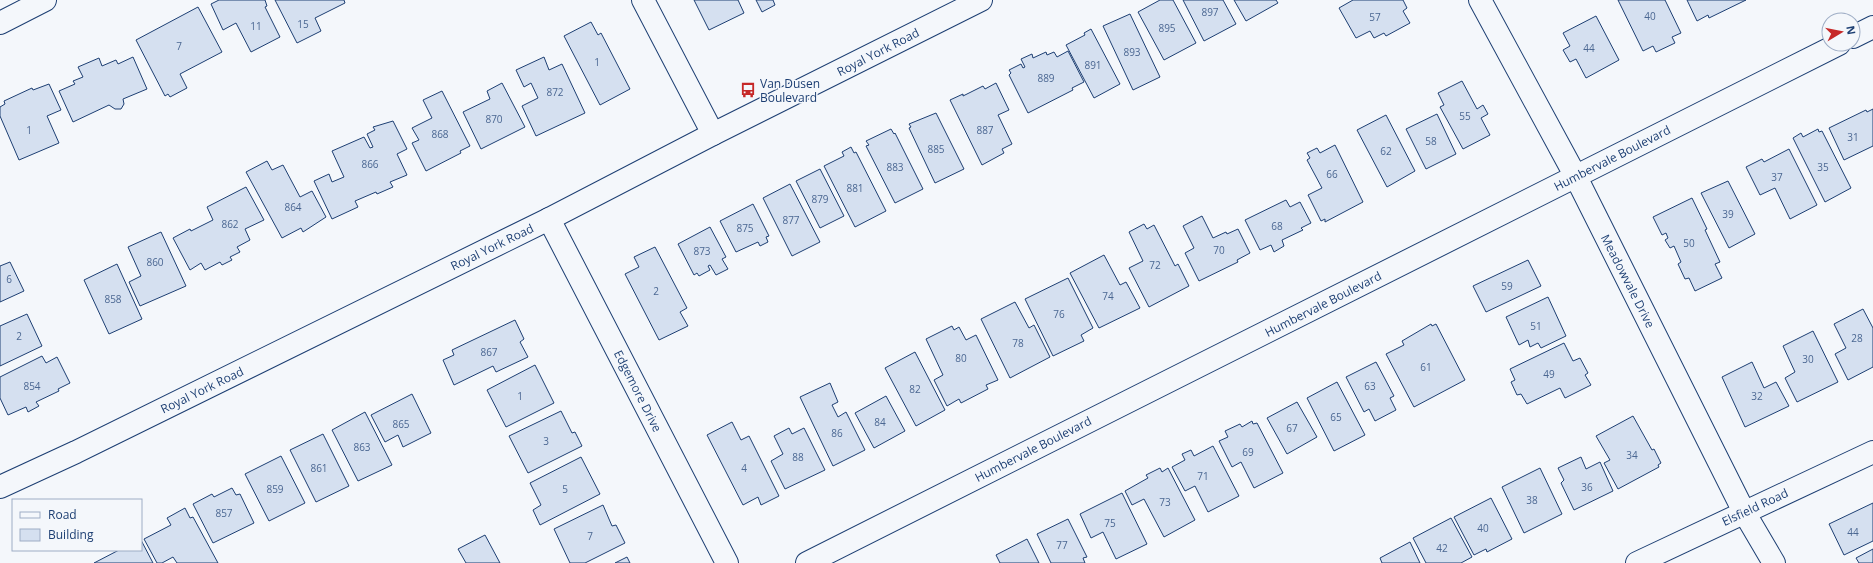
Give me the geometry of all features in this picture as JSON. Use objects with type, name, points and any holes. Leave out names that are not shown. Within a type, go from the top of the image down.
[{"type":"street","points":[[0,23],[45,0]]},
{"type":"street","points":[[643,0],[712,134]]},
{"type":"street","name":"Royal York Road","points":[[0,487],[76,452],[549,219],[712,134],[981,0]]},
{"type":"street","name":"Meadowvale Drive","points":[[1480,0],[1576,177],[1744,512],[1774,563]]},
{"type":"street","points":[[1861,33],[1873,27]]},
{"type":"street","name":"Humbervale Boulevard","points":[[806,563],[1822,52]]},
{"type":"street","name":"Edgemore Drive","points":[[549,219],[727,563]]},
{"type":"street","name":"Elsfield Road","points":[[1637,563],[1873,452]]},
{"type":"building","points":[[219,0],[265,0],[267,6],[265,7],[280,37],[251,52],[236,23],[223,30],[211,4]]},
{"type":"building","points":[[275,0],[344,0],[345,3],[315,18],[321,31],[297,43]]},
{"type":"building","points":[[694,0],[738,0],[744,13],[709,30]]},
{"type":"building","points":[[756,0],[773,0],[775,5],[762,12]]},
{"type":"building","points":[[1160,0],[1173,0],[1196,43],[1164,60],[1138,12]]},
{"type":"building","points":[[1183,0],[1223,0],[1236,24],[1204,41]]},
{"type":"building","points":[[1234,0],[1276,0],[1278,3],[1246,21]]},
{"type":"building","points":[[1353,0],[1403,0],[1407,8],[1403,11],[1410,23],[1386,36],[1384,33],[1374,38],[1370,31],[1356,38],[1339,8]]},
{"type":"building","points":[[1618,0],[1665,0],[1681,33],[1672,37],[1675,43],[1656,52],[1653,46],[1643,51]]},
{"type":"building","points":[[1687,0],[1746,0],[1709,18],[1708,15],[1697,21]]},
{"type":"building","points":[[198,7],[222,52],[180,74],[187,88],[170,97],[168,94],[165,96],[136,40]]},
{"type":"building","points":[[1130,14],[1160,77],[1133,90],[1103,26]]},
{"type":"building","points":[[1596,16],[1619,60],[1586,78],[1576,59],[1570,62],[1563,50],[1570,46],[1563,33]]},
{"type":"building","points":[[591,22],[598,35],[601,33],[630,89],[600,105],[564,36]]},
{"type":"building","points":[[1091,29],[1120,84],[1094,98],[1066,45],[1085,35],[1084,33]]},
{"type":"building","points":[[1068,51],[1084,82],[1072,88],[1073,90],[1028,113],[1009,75],[1011,73],[1009,70],[1021,64],[1023,68],[1025,67],[1021,59],[1032,54],[1033,58],[1046,52],[1047,55],[1054,52],[1057,57]]},
{"type":"building","points":[[133,57],[147,89],[123,99],[124,104],[121,109],[115,109],[109,105],[73,122],[59,91],[75,84],[73,81],[83,77],[78,67],[99,58],[102,66],[116,60],[118,64]]},
{"type":"building","points":[[544,57],[549,70],[562,64],[585,113],[536,136],[522,106],[538,98],[531,83],[524,87],[516,70]]},
{"type":"building","points":[[1462,81],[1477,109],[1483,105],[1488,114],[1481,118],[1490,135],[1463,149],[1440,107],[1444,105],[1438,93]]},
{"type":"building","points":[[502,83],[525,127],[481,149],[463,112],[490,99],[487,91]]},
{"type":"building","points":[[996,83],[1009,110],[998,115],[1012,144],[1002,149],[1004,153],[982,165],[950,100],[963,94],[963,96],[983,86],[985,89]]},
{"type":"building","points":[[49,84],[61,110],[47,116],[59,143],[19,160],[0,116],[0,107],[5,104],[4,101],[32,88],[33,90]]},
{"type":"building","points":[[442,91],[470,146],[460,151],[461,153],[426,171],[412,143],[419,140],[412,128],[432,118],[423,100]]},
{"type":"building","points":[[1873,109],[1873,146],[1844,160],[1829,128],[1866,110],[1867,112]]},
{"type":"building","points":[[936,113],[964,169],[935,183],[909,128],[911,127],[909,124]]},
{"type":"building","points":[[1437,114],[1456,154],[1426,169],[1406,129]]},
{"type":"building","points":[[1386,115],[1415,171],[1387,187],[1357,130]]},
{"type":"building","points":[[393,121],[407,149],[397,154],[407,175],[390,182],[393,187],[355,201],[358,207],[332,219],[314,181],[329,174],[332,182],[344,177],[332,151],[364,137],[370,148],[373,147],[367,134],[375,130],[373,127]]},
{"type":"building","points":[[891,129],[894,134],[895,133],[923,189],[895,203],[866,146],[869,145],[866,141]]},
{"type":"building","points":[[1818,129],[1819,132],[1822,131],[1851,188],[1825,202],[1793,138],[1801,133],[1803,137]]},
{"type":"building","points":[[1335,145],[1363,202],[1325,222],[1325,219],[1321,221],[1308,195],[1322,188],[1307,160],[1310,158],[1307,153],[1317,148],[1320,153]]},
{"type":"building","points":[[851,147],[854,153],[856,152],[886,211],[855,227],[824,166],[844,156],[842,152]]},
{"type":"building","points":[[1789,149],[1817,205],[1790,219],[1775,188],[1760,195],[1746,167],[1762,159],[1764,162]]},
{"type":"building","points":[[267,161],[272,170],[283,165],[300,197],[312,191],[326,217],[303,232],[301,228],[282,238],[246,172]]},
{"type":"building","points":[[820,169],[844,216],[820,228],[796,181]]},
{"type":"building","points":[[1728,181],[1755,234],[1729,248],[1701,193]]},
{"type":"building","points":[[790,184],[820,242],[792,256],[763,198]]},
{"type":"building","points":[[246,187],[264,220],[245,229],[250,240],[237,247],[240,252],[230,257],[232,260],[222,265],[220,262],[205,270],[201,263],[190,270],[173,238],[190,229],[191,231],[213,220],[207,207]]},
{"type":"building","points":[[1692,198],[1707,229],[1705,230],[1720,262],[1715,264],[1722,278],[1695,291],[1689,278],[1685,279],[1678,264],[1681,262],[1674,246],[1670,248],[1665,240],[1668,238],[1666,233],[1662,235],[1653,217]]},
{"type":"building","points":[[1286,200],[1290,207],[1300,202],[1311,223],[1301,228],[1303,230],[1282,240],[1284,246],[1274,252],[1271,245],[1260,250],[1245,220]]},
{"type":"building","points":[[753,204],[769,236],[766,237],[768,242],[760,246],[758,242],[736,252],[720,221]]},
{"type":"building","points":[[1202,216],[1213,238],[1226,232],[1227,234],[1238,229],[1250,253],[1237,260],[1238,262],[1199,281],[1185,253],[1194,248],[1183,226]]},
{"type":"building","points":[[1144,224],[1147,229],[1154,225],[1175,266],[1178,264],[1189,286],[1149,307],[1129,268],[1143,261],[1129,232]]},
{"type":"building","points":[[710,227],[726,257],[722,259],[728,269],[716,275],[710,265],[708,266],[710,270],[699,276],[697,273],[694,275],[678,244]]},
{"type":"building","points":[[161,232],[186,286],[140,306],[129,282],[141,276],[128,247]]},
{"type":"building","points":[[655,247],[687,308],[680,312],[688,326],[659,340],[625,274],[639,267],[634,257]]},
{"type":"building","points":[[1104,255],[1120,285],[1126,282],[1140,308],[1099,328],[1070,273]]},
{"type":"building","points":[[1528,260],[1541,286],[1486,312],[1473,286]]},
{"type":"building","points":[[10,262],[24,291],[0,302],[0,266]]},
{"type":"building","points":[[117,264],[142,319],[109,334],[84,280]]},
{"type":"building","points":[[1068,278],[1093,328],[1081,335],[1084,341],[1053,356],[1025,299]]},
{"type":"building","points":[[1548,297],[1566,336],[1541,348],[1538,343],[1530,347],[1528,340],[1519,345],[1506,317]]},
{"type":"building","points":[[1015,302],[1029,328],[1034,325],[1050,357],[1010,378],[981,319]]},
{"type":"building","points":[[1863,309],[1873,328],[1873,367],[1848,380],[1835,354],[1846,348],[1834,324]]},
{"type":"building","points":[[27,314],[42,346],[0,366],[0,326]]},
{"type":"building","points":[[515,320],[524,339],[520,342],[528,357],[496,372],[493,366],[454,385],[443,360],[454,355],[452,350]]},
{"type":"building","points":[[1431,324],[1432,326],[1436,324],[1465,380],[1414,407],[1386,354],[1404,345],[1402,341]]},
{"type":"building","points":[[952,326],[954,330],[959,327],[966,340],[976,335],[998,380],[986,385],[988,389],[961,403],[959,399],[947,406],[934,380],[943,375],[926,339]]},
{"type":"building","points":[[1813,331],[1838,382],[1797,402],[1785,378],[1795,372],[1783,346]]},
{"type":"building","points":[[1564,343],[1573,361],[1580,358],[1588,373],[1585,375],[1591,385],[1565,398],[1560,388],[1527,404],[1521,394],[1517,395],[1511,382],[1515,380],[1510,369]]},
{"type":"building","points":[[915,352],[945,410],[916,426],[885,368]]},
{"type":"building","points":[[42,356],[46,363],[57,357],[70,383],[58,389],[59,391],[36,402],[39,406],[28,412],[26,407],[8,415],[0,398],[0,377]]},
{"type":"building","points":[[1376,362],[1394,396],[1390,398],[1396,410],[1375,421],[1369,409],[1364,412],[1346,377]]},
{"type":"building","points":[[1752,362],[1764,388],[1776,382],[1789,406],[1745,427],[1722,377]]},
{"type":"building","points":[[535,365],[554,403],[506,427],[487,390]]},
{"type":"building","points":[[1337,382],[1365,435],[1334,451],[1307,398]]},
{"type":"building","points":[[830,383],[838,402],[832,405],[838,417],[846,412],[865,450],[833,466],[800,397]]},
{"type":"building","points":[[412,394],[431,433],[403,447],[398,435],[385,442],[371,415]]},
{"type":"building","points":[[886,396],[905,431],[874,448],[855,413]]},
{"type":"building","points":[[1297,402],[1317,437],[1287,454],[1267,418]]},
{"type":"building","points":[[561,411],[572,433],[575,432],[582,446],[528,473],[509,436]]},
{"type":"building","points":[[365,412],[392,465],[358,481],[332,430]]},
{"type":"building","points":[[1633,416],[1661,463],[1658,465],[1659,467],[1618,489],[1604,463],[1610,460],[1596,436]]},
{"type":"building","points":[[1252,421],[1253,424],[1257,423],[1283,473],[1254,488],[1241,462],[1232,467],[1219,441],[1228,437],[1225,431],[1240,424],[1242,427]]},
{"type":"building","points":[[732,422],[741,440],[749,436],[779,496],[761,505],[758,497],[743,505],[707,435]]},
{"type":"building","points":[[789,428],[792,434],[804,428],[825,470],[785,489],[771,461],[783,454],[774,436]]},
{"type":"building","points":[[323,434],[349,486],[316,502],[290,450]]},
{"type":"building","points":[[1213,446],[1239,496],[1208,512],[1195,486],[1185,491],[1172,467],[1185,460],[1182,454],[1191,450],[1194,456]]},
{"type":"building","points":[[281,456],[305,503],[269,521],[245,474]]},
{"type":"building","points":[[581,457],[600,494],[540,525],[533,510],[541,505],[530,483]]},
{"type":"building","points":[[1581,457],[1586,469],[1600,462],[1613,491],[1574,510],[1561,483],[1564,480],[1558,468]]},
{"type":"building","points":[[1160,468],[1162,472],[1168,468],[1195,520],[1164,537],[1144,499],[1132,505],[1125,491],[1148,478],[1146,475]]},
{"type":"building","points":[[1540,468],[1562,514],[1524,533],[1502,487]]},
{"type":"building","points":[[232,488],[236,495],[240,494],[254,523],[213,543],[193,504],[212,494],[214,497]]},
{"type":"building","points":[[1122,493],[1147,544],[1116,559],[1103,532],[1091,538],[1080,514]]},
{"type":"building","points":[[1491,498],[1512,539],[1487,552],[1486,549],[1474,555],[1454,517]]},
{"type":"building","points":[[1873,503],[1873,541],[1844,555],[1829,524]]},
{"type":"building","points":[[603,505],[612,526],[616,525],[625,543],[585,563],[570,563],[554,529]]},
{"type":"building","points":[[185,508],[190,518],[193,517],[218,563],[177,563],[173,557],[162,563],[157,563],[144,539],[171,525],[167,518]]},
{"type":"building","points":[[1451,518],[1472,557],[1461,563],[1426,563],[1413,538]]},
{"type":"building","points":[[1068,519],[1087,557],[1083,558],[1085,563],[1051,563],[1037,534]]},
{"type":"building","points":[[485,535],[500,563],[466,563],[458,549]]},
{"type":"building","points":[[1027,539],[1039,563],[1000,563],[996,555]]},
{"type":"building","points":[[142,542],[153,563],[94,563],[117,551],[142,551]]},
{"type":"building","points":[[1410,542],[1420,563],[1382,563],[1380,558]]},
{"type":"building","points":[[1873,549],[1873,563],[1859,563],[1856,558]]},
{"type":"building","points":[[627,557],[630,563],[615,563]]},
{"type":"place","name":"Van Dusen Boulevard","points":[[748,90]]}]
